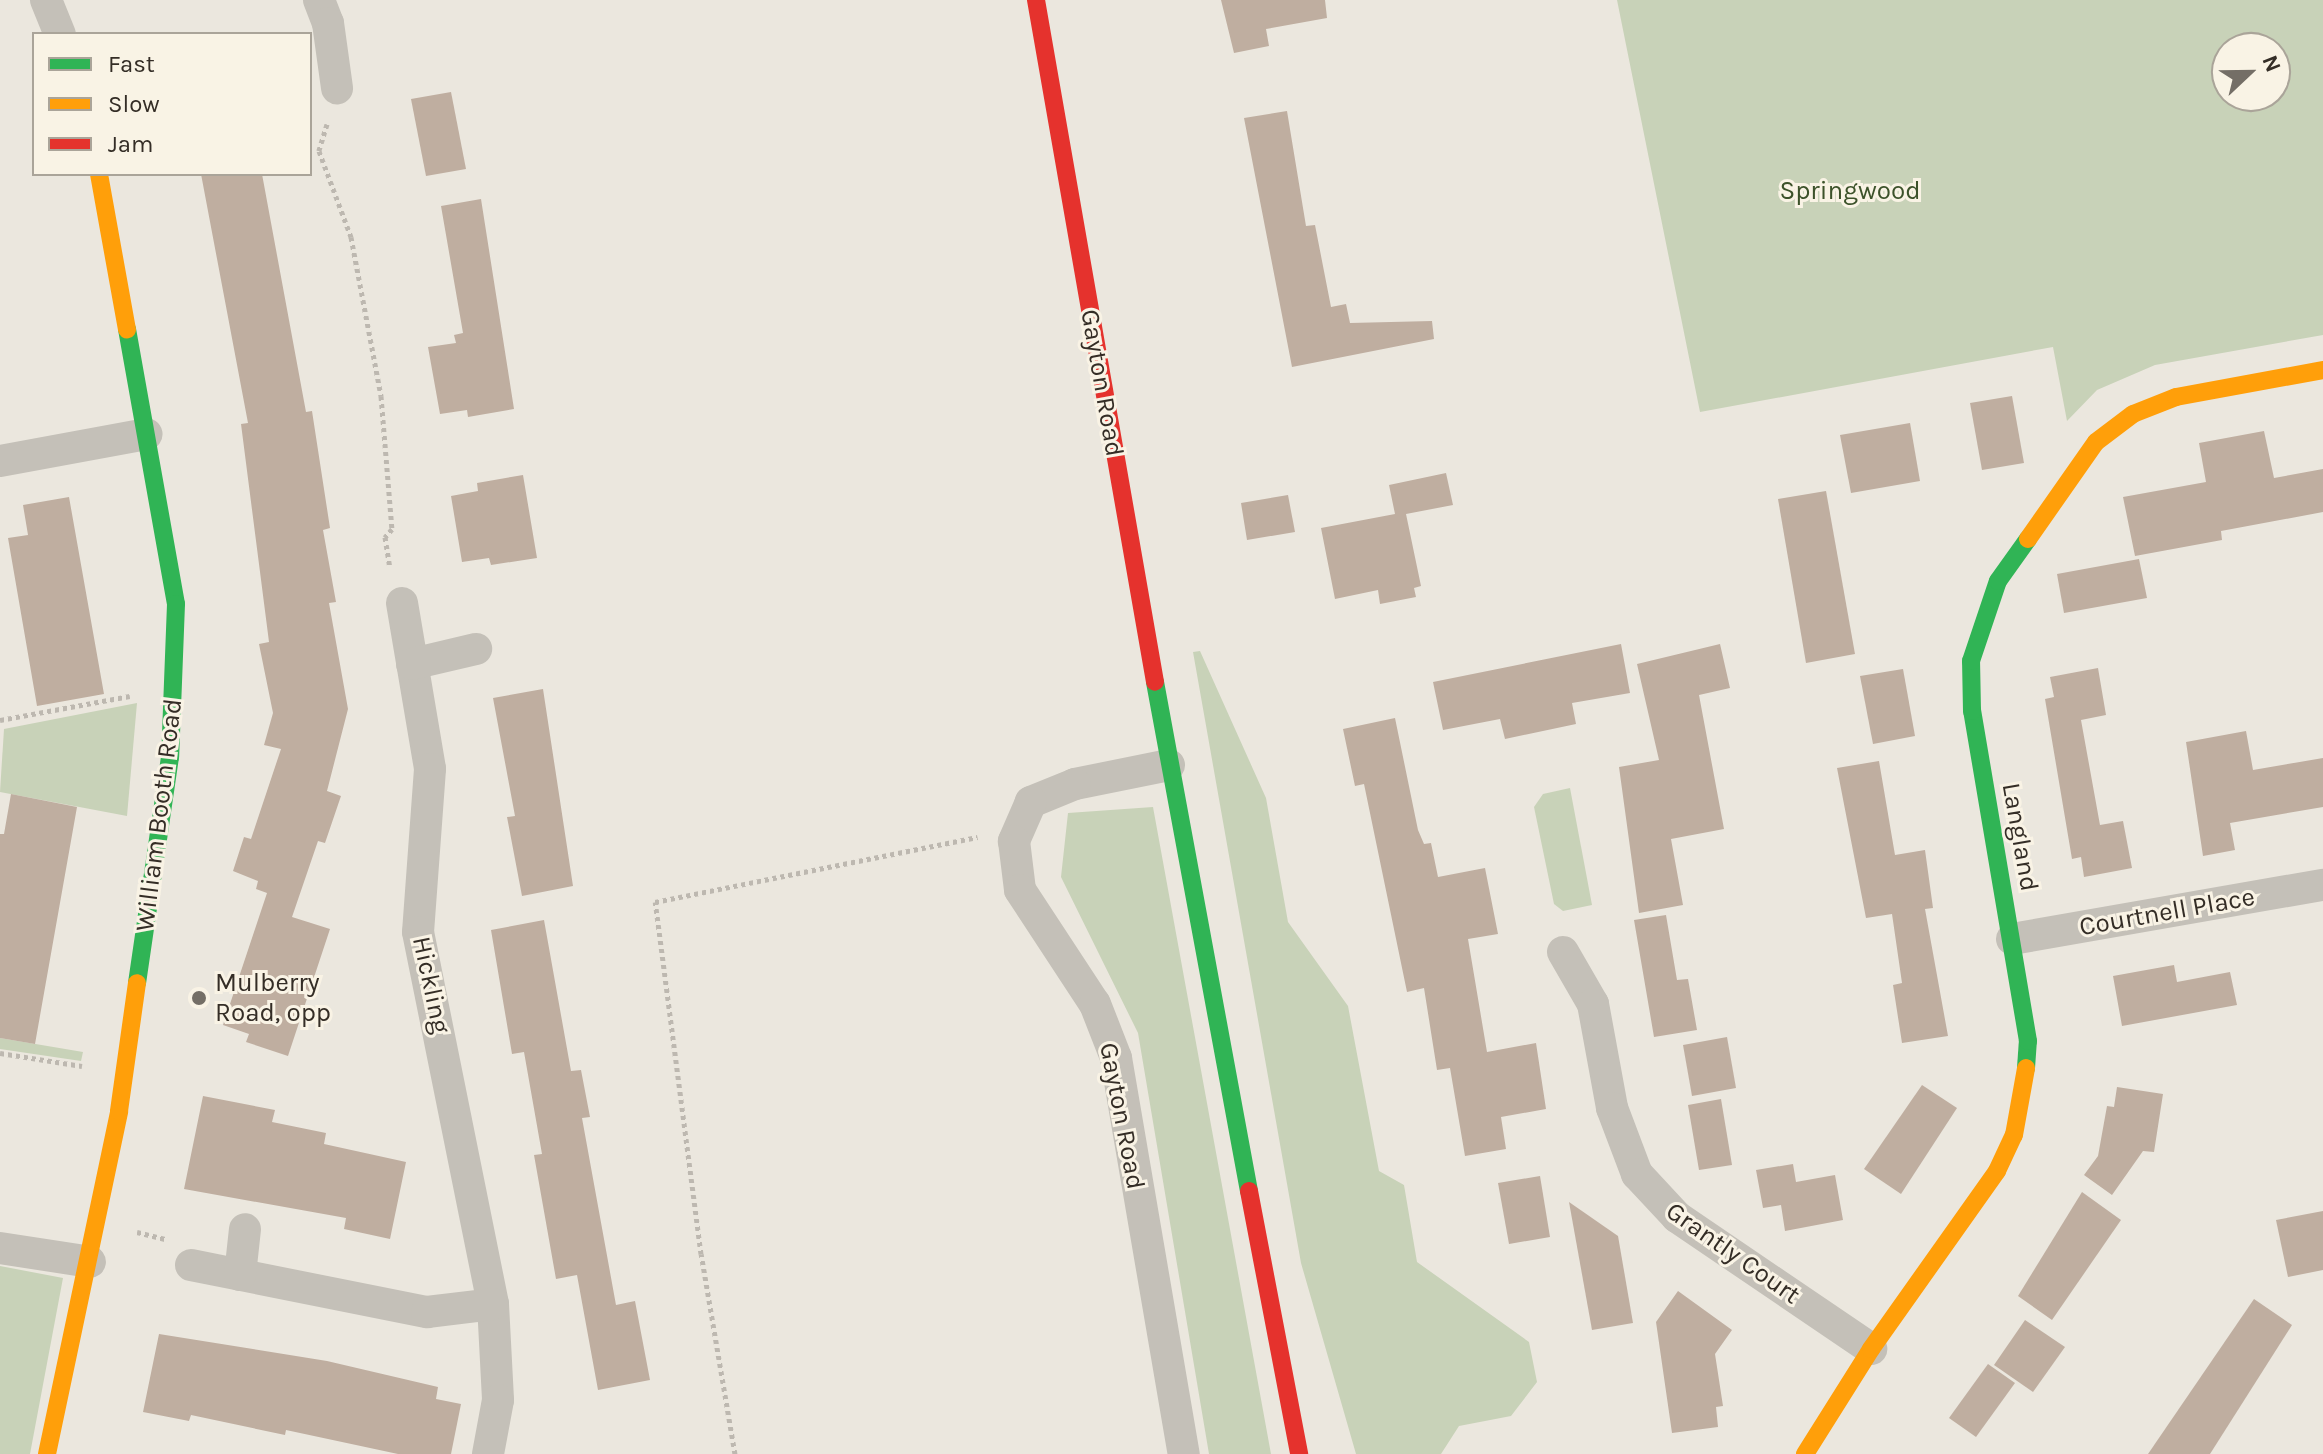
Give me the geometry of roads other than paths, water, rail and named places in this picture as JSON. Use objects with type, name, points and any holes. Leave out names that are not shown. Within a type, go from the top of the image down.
[{"type":"street","points":[[46,0],[59,32]]},
{"type":"street","points":[[319,0],[328,23],[337,88]]},
{"type":"street","name":"Gayton Road","points":[[1036,0],[1169,765],[1299,1454]]},
{"type":"street","name":"William Booth Road","points":[[47,1454],[97,1224],[170,757],[176,604],[99,176]]},
{"type":"street","name":"Langland","points":[[1805,1454],[1871,1349],[1997,1171],[2014,1135],[2025,1092],[2028,1041],[1972,711],[1971,661],[1998,581],[2096,442],[2133,414],[2176,397],[2323,370]]},
{"type":"street","points":[[0,461],[147,434]]},
{"type":"street","name":"Hickling","points":[[402,603],[430,769],[418,932],[493,1304],[498,1400],[488,1454]]},
{"type":"street","points":[[412,664],[476,649]]},
{"type":"street","name":"Gayton Road","points":[[1169,765],[1075,784],[1031,802],[1014,841],[1020,890],[1095,1004],[1116,1058],[1184,1454]]},
{"type":"street","name":"Courtnell Place","points":[[2012,939],[2323,885]]},
{"type":"street","name":"Grantly Court","points":[[1563,952],[1593,1004],[1612,1108],[1637,1174],[1677,1217],[1871,1349]]},
{"type":"street","points":[[240,1275],[245,1229]]},
{"type":"street","points":[[0,1248],[90,1262]]},
{"type":"street","points":[[191,1265],[427,1312],[493,1304]]},
{"type":"place","name":"Mulberry Road, opp","points":[[199,998]]},
{"type":"park label","name":"Springwood","points":[[1850,191]]}]
